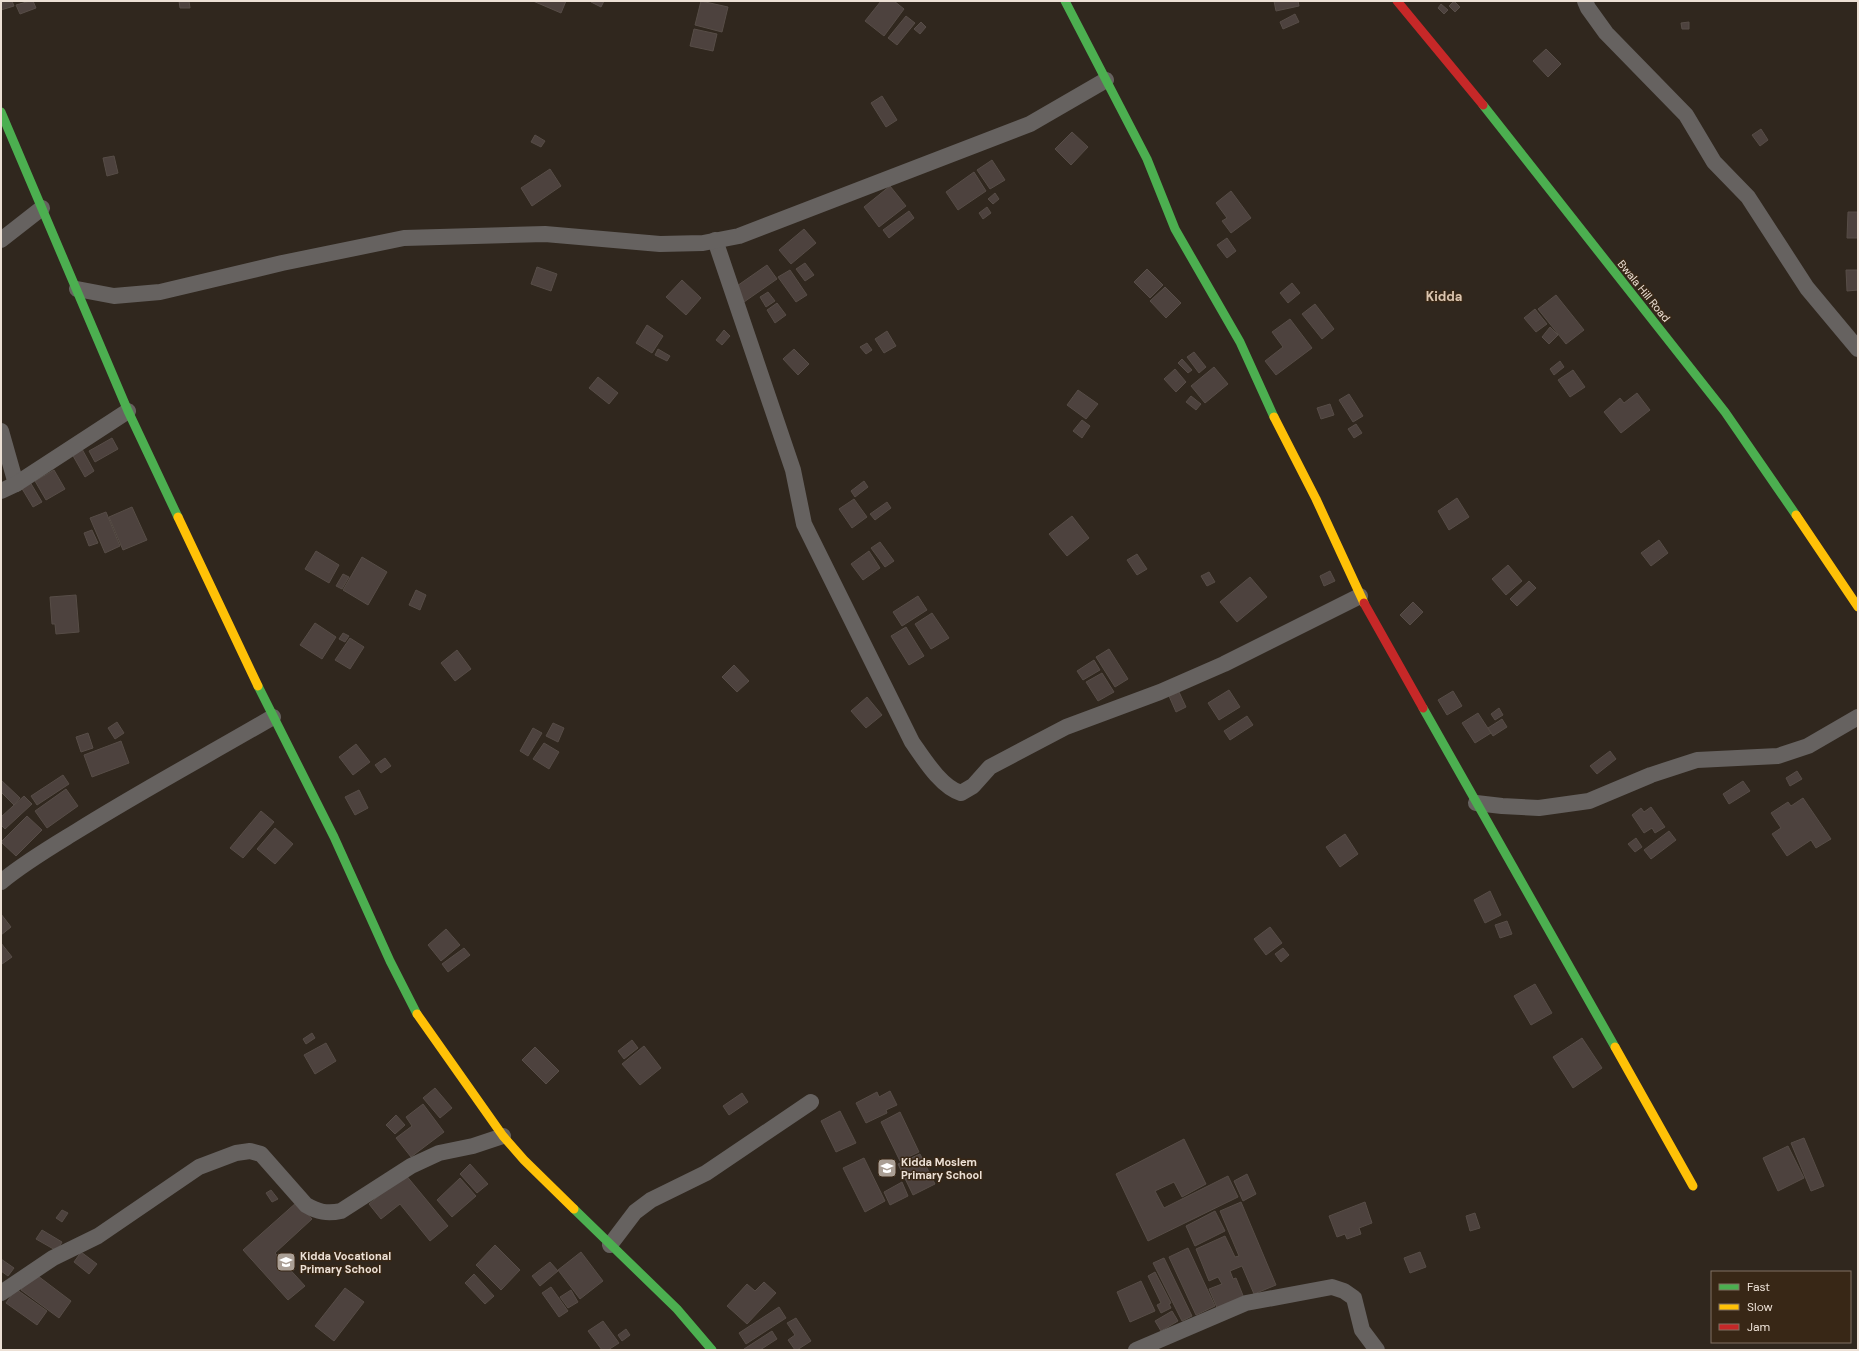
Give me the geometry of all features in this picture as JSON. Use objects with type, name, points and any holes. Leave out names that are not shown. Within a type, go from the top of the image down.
[{"type":"street","points":[[1065,1],[1147,159],[1175,230],[1240,342],[1282,436],[1316,499],[1360,596],[1693,1186]]},
{"type":"street","name":"Bwala Hill Road","points":[[1397,1],[1469,86],[1593,246],[1725,412],[1858,607]]},
{"type":"street","points":[[1585,1],[1588,8],[1606,33],[1686,115],[1714,162],[1748,197],[1807,288],[1858,349]]},
{"type":"street","points":[[76,289],[114,296],[160,292],[282,263],[404,238],[545,234],[660,244],[703,242],[739,236],[1030,124],[1106,80]]},
{"type":"street","points":[[1,112],[128,411],[273,717],[334,837],[390,961],[417,1014],[503,1136],[524,1160],[610,1246],[677,1309],[712,1350]]},
{"type":"street","points":[[1,240],[42,208]]},
{"type":"street","points":[[715,240],[793,470],[804,524],[912,742],[931,769],[952,790],[961,793],[973,786],[990,767],[1066,727],[1160,692],[1224,664],[1360,596]]},
{"type":"street","points":[[1,491],[16,484],[128,411]]},
{"type":"street","points":[[1,431],[16,484]]},
{"type":"street","points":[[1,882],[19,867],[122,803],[200,760],[273,717]]},
{"type":"street","points":[[1476,803],[1539,808],[1589,800],[1651,775],[1697,760],[1778,756],[1808,746],[1858,717]]},
{"type":"street","points":[[610,1246],[635,1212],[651,1200],[706,1173],[811,1102]]},
{"type":"street","points":[[1,1293],[53,1258],[98,1236],[199,1167],[236,1153],[250,1151],[261,1154],[306,1205],[315,1211],[328,1214],[341,1211],[411,1166],[439,1153],[473,1146],[503,1136]]},
{"type":"street","points":[[1136,1350],[1246,1303],[1332,1287],[1344,1291],[1354,1298],[1362,1330],[1377,1350]]},
{"type":"building","points":[[1,1],[12,1],[14,6],[1,10]]},
{"type":"building","points":[[33,1],[36,8],[20,14],[16,5]]},
{"type":"building","points":[[179,1],[189,1],[190,8],[180,8]]},
{"type":"building","points":[[533,1],[566,1],[561,13]]},
{"type":"building","points":[[591,1],[604,1],[601,7]]},
{"type":"building","points":[[701,1],[728,7],[722,32],[695,25]]},
{"type":"building","points":[[881,1],[894,1],[904,9],[884,36],[865,21]]},
{"type":"building","points":[[1274,1],[1298,1],[1299,6],[1276,11]]},
{"type":"building","points":[[1454,1],[1460,7],[1455,12],[1449,6]]},
{"type":"building","points":[[1441,4],[1448,10],[1444,14],[1438,8]]},
{"type":"building","points":[[1295,14],[1299,22],[1283,29],[1280,22]]},
{"type":"building","points":[[906,16],[915,23],[897,45],[888,38]]},
{"type":"building","points":[[921,22],[926,27],[920,34],[914,29]]},
{"type":"building","points":[[1689,22],[1689,29],[1682,29],[1681,23]]},
{"type":"building","points":[[694,29],[717,34],[713,51],[690,46]]},
{"type":"building","points":[[1546,49],[1561,64],[1548,77],[1533,61]]},
{"type":"building","points":[[882,96],[897,120],[886,127],[871,103]]},
{"type":"building","points":[[1761,129],[1768,140],[1760,146],[1752,135]]},
{"type":"building","points":[[1072,132],[1088,147],[1071,165],[1055,149]]},
{"type":"building","points":[[535,135],[545,141],[541,147],[531,142]]},
{"type":"building","points":[[114,156],[118,173],[107,176],[103,158]]},
{"type":"building","points":[[992,160],[1005,180],[990,189],[977,170]]},
{"type":"building","points":[[550,169],[561,186],[532,206],[521,188]]},
{"type":"building","points":[[974,172],[986,191],[958,210],[946,192]]},
{"type":"building","points":[[890,186],[906,206],[879,227],[864,207]]},
{"type":"building","points":[[1231,191],[1251,218],[1231,233],[1222,221],[1227,218],[1216,203]]},
{"type":"building","points":[[995,193],[999,199],[993,204],[988,199]]},
{"type":"building","points":[[987,207],[991,213],[983,219],[979,213]]},
{"type":"building","points":[[909,211],[914,218],[889,238],[883,230]]},
{"type":"building","points":[[1848,212],[1858,212],[1858,238],[1847,238]]},
{"type":"building","points":[[804,229],[816,243],[791,264],[779,250]]},
{"type":"building","points":[[1227,238],[1236,251],[1227,258],[1217,245]]},
{"type":"building","points":[[805,263],[814,275],[805,281],[796,269]]},
{"type":"building","points":[[767,265],[777,279],[744,302],[734,288]]},
{"type":"building","points":[[537,267],[557,274],[551,291],[531,284]]},
{"type":"building","points":[[1147,269],[1163,285],[1150,298],[1134,282]]},
{"type":"building","points":[[790,270],[807,295],[796,302],[778,277]]},
{"type":"building","points":[[1846,270],[1858,270],[1858,290],[1847,291]]},
{"type":"building","points":[[682,280],[701,298],[686,315],[666,297]]},
{"type":"building","points":[[1292,283],[1300,293],[1288,303],[1280,293]]},
{"type":"building","points":[[1165,287],[1181,303],[1166,318],[1150,301]]},
{"type":"building","points":[[768,292],[775,301],[766,307],[760,297]]},
{"type":"building","points":[[1556,295],[1584,330],[1566,344],[1538,309]]},
{"type":"building","points":[[777,303],[786,315],[775,323],[767,310]]},
{"type":"building","points":[[1315,304],[1334,329],[1322,339],[1302,314]]},
{"type":"building","points":[[1535,309],[1547,324],[1536,332],[1524,318]]},
{"type":"building","points":[[1290,319],[1312,348],[1276,375],[1265,361],[1283,347],[1272,332]]},
{"type":"building","points":[[647,325],[663,336],[652,353],[636,343]]},
{"type":"building","points":[[1550,327],[1558,335],[1549,344],[1542,337]]},
{"type":"building","points":[[724,330],[730,336],[722,345],[716,340]]},
{"type":"building","points":[[887,331],[896,346],[884,353],[875,339]]},
{"type":"building","points":[[867,343],[872,350],[866,354],[860,347]]},
{"type":"building","points":[[658,349],[670,356],[667,361],[655,355]]},
{"type":"building","points":[[794,349],[809,364],[798,375],[783,359]]},
{"type":"building","points":[[1194,352],[1206,367],[1199,373],[1187,357]]},
{"type":"building","points":[[1182,359],[1192,370],[1188,373],[1178,363]]},
{"type":"building","points":[[1560,361],[1564,367],[1554,375],[1550,369]]},
{"type":"building","points":[[1214,367],[1228,384],[1205,403],[1191,386]]},
{"type":"building","points":[[1175,369],[1186,382],[1176,392],[1164,379]]},
{"type":"building","points":[[1573,370],[1585,387],[1570,397],[1558,380]]},
{"type":"building","points":[[598,377],[618,393],[609,404],[589,388]]},
{"type":"building","points":[[1078,390],[1098,404],[1086,419],[1067,405]]},
{"type":"building","points":[[1637,393],[1650,410],[1621,433],[1604,412],[1620,398],[1624,403]]},
{"type":"building","points":[[1349,394],[1363,416],[1353,422],[1339,400]]},
{"type":"building","points":[[1191,396],[1201,404],[1196,410],[1186,402]]},
{"type":"building","points":[[1330,404],[1334,415],[1321,419],[1317,408]]},
{"type":"building","points":[[1082,420],[1090,426],[1082,438],[1073,431]]},
{"type":"building","points":[[1356,424],[1362,433],[1354,438],[1348,429]]},
{"type":"building","points":[[112,438],[118,449],[95,462],[89,451]]},
{"type":"building","points":[[82,449],[94,471],[85,477],[72,454]]},
{"type":"building","points":[[54,470],[65,489],[46,500],[35,481]]},
{"type":"building","points":[[864,481],[868,487],[855,497],[851,491]]},
{"type":"building","points":[[30,482],[42,502],[33,507],[21,487]]},
{"type":"building","points":[[1457,498],[1469,517],[1449,530],[1438,511]]},
{"type":"building","points":[[854,499],[867,517],[852,528],[839,509]]},
{"type":"building","points":[[887,502],[891,508],[875,520],[870,514]]},
{"type":"building","points":[[132,507],[147,540],[123,550],[109,517]]},
{"type":"building","points":[[106,512],[120,546],[105,553],[90,518]]},
{"type":"building","points":[[1072,516],[1089,538],[1067,556],[1049,534]]},
{"type":"building","points":[[92,530],[98,543],[89,546],[84,533]]},
{"type":"building","points":[[1659,540],[1668,553],[1651,566],[1641,553]]},
{"type":"building","points":[[880,542],[894,561],[885,567],[871,548]]},
{"type":"building","points":[[316,551],[339,565],[329,583],[305,569]]},
{"type":"building","points":[[869,551],[880,568],[863,580],[851,564]]},
{"type":"building","points":[[1137,554],[1147,569],[1137,575],[1127,560]]},
{"type":"building","points":[[362,557],[387,572],[368,605],[343,590]]},
{"type":"building","points":[[1508,565],[1522,581],[1506,595],[1492,579]]},
{"type":"building","points":[[1330,571],[1335,581],[1324,586],[1320,576]]},
{"type":"building","points":[[1209,572],[1215,582],[1207,586],[1201,576]]},
{"type":"building","points":[[343,574],[349,577],[342,589],[336,586]]},
{"type":"building","points":[[1250,577],[1267,597],[1237,622],[1220,602]]},
{"type":"building","points":[[1529,581],[1536,588],[1517,606],[1510,599]]},
{"type":"building","points":[[416,590],[426,595],[420,610],[409,605]]},
{"type":"building","points":[[76,595],[79,632],[56,634],[55,624],[52,624],[50,597]]},
{"type":"building","points":[[918,596],[927,610],[902,626],[893,612]]},
{"type":"building","points":[[1413,602],[1423,612],[1410,625],[1400,615]]},
{"type":"building","points":[[932,613],[949,638],[931,649],[915,624]]},
{"type":"building","points":[[315,623],[336,637],[322,659],[300,645]]},
{"type":"building","points":[[906,627],[924,656],[909,665],[891,636]]},
{"type":"building","points":[[343,633],[349,636],[345,642],[339,639]]},
{"type":"building","points":[[350,638],[364,647],[350,669],[335,660]]},
{"type":"building","points":[[1109,649],[1128,679],[1115,687],[1096,657]]},
{"type":"building","points":[[457,650],[471,669],[455,681],[441,663]]},
{"type":"building","points":[[1094,660],[1100,670],[1083,680],[1077,671]]},
{"type":"building","points":[[734,665],[749,681],[737,692],[722,677]]},
{"type":"building","points":[[1102,673],[1114,692],[1098,701],[1086,682]]},
{"type":"building","points":[[1229,690],[1240,707],[1219,720],[1208,703]]},
{"type":"building","points":[[1453,691],[1462,706],[1447,715],[1438,700]]},
{"type":"building","points":[[1179,692],[1186,707],[1176,712],[1169,696]]},
{"type":"building","points":[[867,697],[882,715],[866,728],[851,711]]},
{"type":"building","points":[[1499,708],[1503,715],[1495,720],[1491,714]]},
{"type":"building","points":[[1478,713],[1491,733],[1475,743],[1462,723]]},
{"type":"building","points":[[1247,716],[1253,725],[1230,740],[1224,731]]},
{"type":"building","points":[[1502,719],[1507,727],[1493,736],[1488,728]]},
{"type":"building","points":[[117,722],[124,733],[115,739],[108,728]]},
{"type":"building","points":[[553,723],[564,728],[558,742],[546,736]]},
{"type":"building","points":[[533,728],[542,733],[528,756],[520,751]]},
{"type":"building","points":[[88,733],[93,748],[81,752],[76,737]]},
{"type":"building","points":[[121,741],[129,763],[92,777],[84,755]]},
{"type":"building","points":[[544,743],[559,752],[549,769],[533,759]]},
{"type":"building","points":[[356,744],[370,762],[353,775],[339,757]]},
{"type":"building","points":[[1610,751],[1616,759],[1597,774],[1590,766]]},
{"type":"building","points":[[385,758],[391,766],[381,773],[375,765]]},
{"type":"building","points":[[1797,771],[1802,779],[1790,786],[1786,778]]},
{"type":"building","points":[[63,775],[69,784],[37,805],[31,796]]},
{"type":"building","points":[[1,780],[20,798],[14,805],[1,792]]},
{"type":"building","points":[[1743,781],[1750,791],[1729,804],[1723,794]]},
{"type":"building","points":[[66,789],[78,806],[47,828],[35,811]]},
{"type":"building","points":[[359,790],[368,808],[355,815],[345,797]]},
{"type":"building","points":[[24,796],[32,804],[5,829],[1,825],[1,817]]},
{"type":"building","points":[[1803,798],[1831,839],[1816,848],[1811,840],[1787,856],[1772,834],[1781,828],[1771,813],[1788,802],[1791,806]]},
{"type":"building","points":[[1651,807],[1665,827],[1655,833],[1652,828],[1644,833],[1632,815],[1641,808],[1644,812]]},
{"type":"building","points":[[261,811],[274,822],[243,858],[230,848]]},
{"type":"building","points":[[27,816],[42,830],[16,856],[1,842]]},
{"type":"building","points":[[275,828],[293,844],[275,864],[257,849]]},
{"type":"building","points":[[1669,831],[1676,840],[1651,859],[1644,850]]},
{"type":"building","points":[[1345,834],[1358,854],[1340,867],[1326,847]]},
{"type":"building","points":[[1636,838],[1642,847],[1635,852],[1628,844]]},
{"type":"building","points":[[1490,891],[1501,915],[1485,923],[1474,900]]},
{"type":"building","points":[[1,914],[11,927],[1,935]]},
{"type":"building","points":[[1507,921],[1512,934],[1500,938],[1495,925]]},
{"type":"building","points":[[1270,927],[1282,943],[1266,955],[1254,939]]},
{"type":"building","points":[[446,929],[460,945],[441,961],[428,945]]},
{"type":"building","points":[[1,943],[12,957],[2,964],[1,963]]},
{"type":"building","points":[[464,948],[470,955],[448,972],[442,964]]},
{"type":"building","points":[[1283,948],[1289,955],[1281,962],[1275,954]]},
{"type":"building","points":[[1535,984],[1552,1013],[1531,1025],[1514,996]]},
{"type":"building","points":[[312,1033],[315,1038],[306,1044],[303,1039]]},
{"type":"building","points":[[1582,1038],[1602,1068],[1573,1088],[1553,1057]]},
{"type":"building","points":[[632,1040],[638,1048],[624,1059],[618,1051]]},
{"type":"building","points":[[326,1043],[336,1061],[315,1074],[304,1055]]},
{"type":"building","points":[[644,1046],[661,1068],[640,1085],[622,1064]]},
{"type":"building","points":[[535,1047],[559,1071],[546,1084],[522,1060]]},
{"type":"building","points":[[435,1088],[452,1108],[440,1118],[423,1098]]},
{"type":"building","points":[[890,1091],[897,1105],[886,1110],[887,1113],[866,1123],[856,1103],[877,1092],[879,1097]]},
{"type":"building","points":[[742,1093],[748,1102],[729,1115],[723,1106]]},
{"type":"building","points":[[423,1104],[444,1132],[411,1157],[396,1138],[412,1126],[406,1117]]},
{"type":"building","points":[[840,1111],[856,1143],[836,1152],[821,1121]]},
{"type":"building","points":[[900,1112],[919,1152],[900,1161],[881,1122]]},
{"type":"building","points":[[396,1115],[405,1125],[395,1134],[386,1125]]},
{"type":"building","points":[[1804,1138],[1824,1186],[1811,1191],[1791,1143]]},
{"type":"building","points":[[1184,1139],[1206,1184],[1182,1197],[1174,1182],[1155,1191],[1164,1208],[1228,1176],[1238,1197],[1148,1241],[1116,1174]]},
{"type":"building","points":[[1788,1146],[1804,1178],[1778,1191],[1763,1158]]},
{"type":"building","points":[[920,1154],[935,1184],[913,1195],[898,1164]]},
{"type":"building","points":[[864,1158],[885,1201],[865,1212],[843,1168]]},
{"type":"building","points":[[470,1164],[488,1184],[477,1193],[460,1174]]},
{"type":"building","points":[[405,1174],[448,1226],[430,1241],[400,1204],[381,1219],[369,1204]]},
{"type":"building","points":[[1247,1174],[1256,1194],[1243,1201],[1234,1181]]},
{"type":"building","points":[[460,1178],[476,1196],[452,1217],[437,1200]]},
{"type":"building","points":[[902,1182],[908,1196],[890,1205],[884,1192]]},
{"type":"building","points":[[271,1190],[278,1199],[272,1202],[266,1193]]},
{"type":"building","points":[[297,1202],[312,1219],[275,1253],[305,1286],[288,1300],[243,1250]]},
{"type":"building","points":[[1241,1202],[1276,1285],[1254,1294],[1242,1266],[1230,1271],[1233,1279],[1236,1278],[1244,1298],[1218,1310],[1209,1289],[1222,1284],[1218,1277],[1209,1281],[1196,1249],[1225,1236],[1235,1257],[1239,1256],[1220,1211]]},
{"type":"building","points":[[1365,1202],[1372,1223],[1359,1228],[1361,1234],[1347,1239],[1345,1234],[1337,1237],[1329,1216]]},
{"type":"building","points":[[62,1210],[68,1213],[62,1222],[56,1218]]},
{"type":"building","points":[[1215,1211],[1225,1231],[1195,1246],[1186,1226]]},
{"type":"building","points":[[1475,1213],[1480,1228],[1470,1231],[1466,1216]]},
{"type":"building","points":[[42,1230],[62,1242],[57,1251],[36,1239]]},
{"type":"building","points":[[495,1245],[520,1270],[501,1290],[476,1265]]},
{"type":"building","points":[[1188,1248],[1215,1306],[1196,1315],[1169,1257]]},
{"type":"building","points":[[81,1252],[97,1264],[89,1274],[74,1262]]},
{"type":"building","points":[[581,1252],[603,1281],[580,1299],[558,1270]]},
{"type":"building","points":[[1420,1252],[1426,1267],[1410,1273],[1404,1258]]},
{"type":"building","points":[[1164,1258],[1192,1316],[1182,1321],[1153,1263]]},
{"type":"building","points":[[1,1259],[14,1268],[8,1276],[1,1271]]},
{"type":"building","points":[[550,1262],[558,1271],[540,1286],[532,1276]]},
{"type":"building","points":[[1155,1272],[1171,1303],[1169,1304],[1171,1308],[1161,1313],[1157,1305],[1161,1303],[1148,1276]]},
{"type":"building","points":[[34,1273],[71,1301],[59,1318],[21,1290]]},
{"type":"building","points":[[474,1274],[494,1296],[485,1304],[465,1283]]},
{"type":"building","points":[[1141,1281],[1155,1311],[1130,1322],[1117,1292]]},
{"type":"building","points":[[764,1282],[776,1293],[747,1324],[727,1306],[747,1284],[755,1291]]},
{"type":"building","points":[[551,1287],[568,1311],[559,1317],[542,1293]]},
{"type":"building","points":[[345,1288],[364,1302],[334,1341],[315,1326]]},
{"type":"building","points":[[16,1289],[47,1311],[37,1325],[6,1303]]},
{"type":"building","points":[[571,1290],[578,1302],[568,1308],[560,1297]]},
{"type":"building","points":[[779,1307],[786,1318],[746,1344],[739,1333]]},
{"type":"building","points":[[1172,1311],[1178,1321],[1161,1331],[1155,1321]]},
{"type":"building","points":[[796,1318],[811,1341],[795,1350],[788,1340],[795,1335],[787,1323]]},
{"type":"building","points":[[603,1321],[619,1343],[608,1350],[602,1350],[588,1331]]},
{"type":"building","points":[[626,1329],[630,1335],[622,1341],[618,1335]]},
{"type":"building","points":[[772,1331],[777,1339],[760,1350],[744,1349]]},
{"type":"traffic: fast","points":[[1065,1],[1147,159],[1175,229],[1240,342],[1274,417]]},
{"type":"traffic: fast","points":[[1483,105],[1725,412],[1796,515]]},
{"type":"traffic: fast","points":[[1,112],[128,411],[178,517]]},
{"type":"traffic: fast","points":[[258,686],[334,837],[390,961],[417,1014]]},
{"type":"traffic: fast","points":[[1423,708],[1615,1047]]},
{"type":"traffic: fast","points":[[574,1209],[677,1309],[712,1350]]},
{"type":"traffic: slow","points":[[1274,417],[1316,499],[1364,603]]},
{"type":"traffic: slow","points":[[1796,515],[1858,607]]},
{"type":"traffic: slow","points":[[178,517],[258,686]]},
{"type":"traffic: slow","points":[[417,1014],[503,1136],[524,1160],[574,1209]]},
{"type":"traffic: slow","points":[[1615,1047],[1693,1186]]},
{"type":"traffic: jam","points":[[1397,1],[1483,105]]},
{"type":"traffic: jam","points":[[1364,603],[1423,708]]},
{"type":"place","name":"Kidda Moslem Primary School","points":[[887,1168]]},
{"type":"place","name":"Kidda Vocational Primary School","points":[[286,1262]]},
{"type":"district","name":"Kidda","points":[[1444,296]]}]
